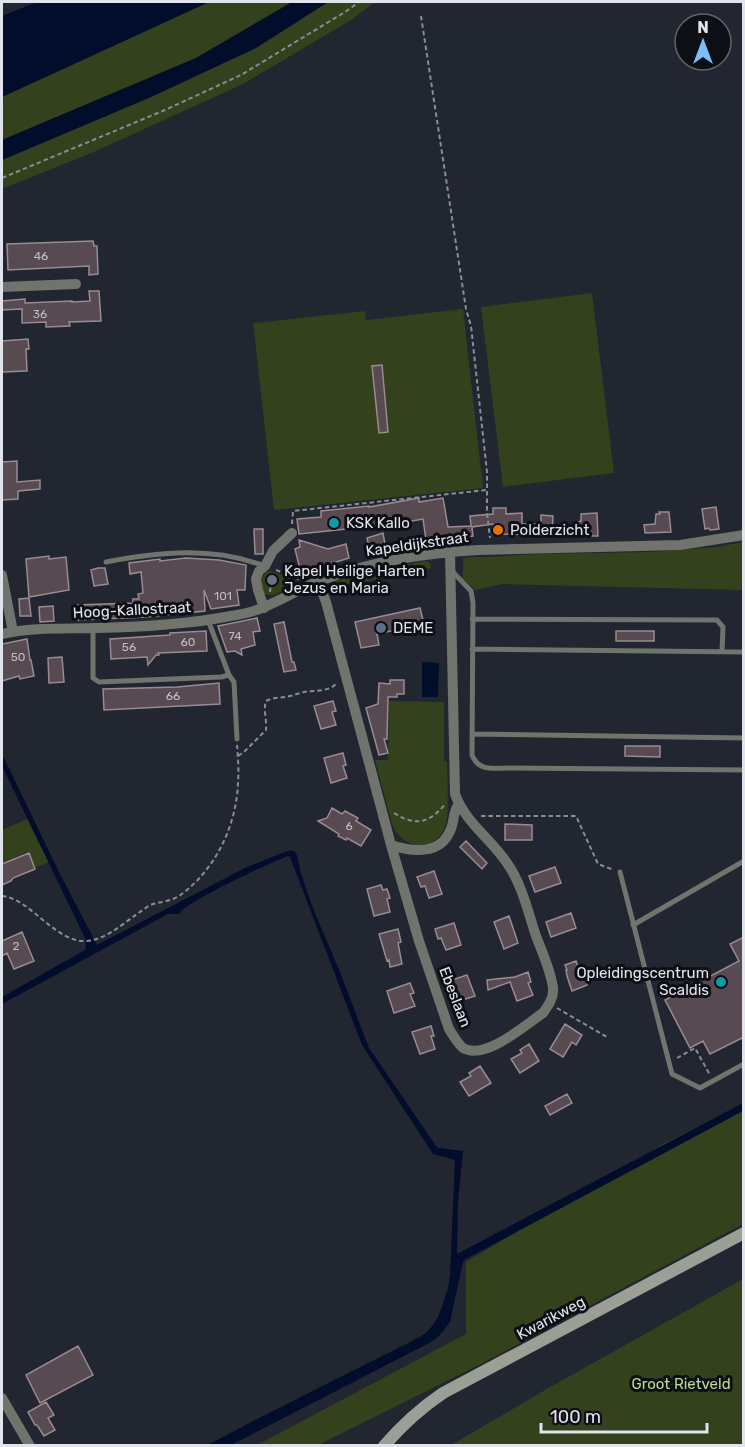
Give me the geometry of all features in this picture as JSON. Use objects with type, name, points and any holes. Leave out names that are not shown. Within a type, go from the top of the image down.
[{"type":"street","points":[[2,287],[76,284]]},
{"type":"street","points":[[264,608],[256,579],[273,551],[292,533]]},
{"type":"street","name":"Kapeldijkstraat","points":[[264,608],[313,583],[349,570],[415,556],[492,550],[680,545],[744,535]]},
{"type":"street","points":[[391,845],[416,851],[432,849],[450,832],[453,820],[457,799],[450,552]]},
{"type":"street","points":[[2,575],[13,632]]},
{"type":"street","name":"Ebeslaan","points":[[313,583],[323,593],[418,941],[449,1029],[463,1047],[472,1051],[489,1049],[543,1013],[549,1004]]},
{"type":"street","name":"Hoog-Kallostraat","points":[[2,634],[189,623],[264,608]]},
{"type":"street","points":[[457,799],[466,816],[500,852],[516,880],[550,977],[553,989],[549,1004]]},
{"type":"street","name":"Kwarikweg","points":[[384,1446],[417,1412],[443,1393],[744,1233]]},
{"type":"street","points":[[2,1398],[30,1446]]},
{"type":"lane","points":[[106,562],[139,555],[195,552],[246,559],[265,566]]},
{"type":"lane","points":[[450,569],[471,591],[472,755],[475,763],[482,767],[744,770]]},
{"type":"lane","points":[[472,619],[717,620],[723,627],[722,652]]},
{"type":"lane","points":[[208,620],[229,675],[234,682],[237,739]]},
{"type":"lane","points":[[93,628],[93,678],[99,682],[229,675]]},
{"type":"lane","points":[[472,649],[744,652]]},
{"type":"lane","points":[[472,734],[744,738]]},
{"type":"lane","points":[[633,925],[744,861]]},
{"type":"lane","points":[[620,872],[672,1074],[700,1088],[744,1064]]},
{"type":"path","points":[[2,178],[144,119],[241,75],[359,2]]},
{"type":"path","points":[[421,16],[466,309],[471,326],[487,472],[487,513],[492,550]]},
{"type":"path","points":[[292,533],[293,511],[487,490]]},
{"type":"path","points":[[265,566],[313,583]]},
{"type":"path","points":[[238,756],[266,730],[264,705],[266,701],[333,687],[346,677]]},
{"type":"path","points":[[2,896],[9,896],[22,904],[47,925],[63,934],[75,940],[84,941],[112,932],[150,905],[177,897],[204,873],[227,836],[235,807],[238,782],[237,739]]},
{"type":"path","points":[[380,803],[404,819],[424,821],[457,799]]},
{"type":"path","points":[[466,816],[576,816],[598,864],[620,872]]},
{"type":"path","points":[[549,1004],[607,1037]]},
{"type":"path","points":[[669,1062],[695,1048],[713,1081]]},
{"type":"green space","points":[[209,2],[292,2],[196,58],[2,140],[2,97]]},
{"type":"green space","points":[[328,2],[375,2],[351,20],[243,84],[96,151],[2,189],[2,160],[151,97],[256,48]]},
{"type":"green space","points":[[592,293],[614,473],[503,487],[481,307]]},
{"type":"green space","points":[[463,309],[483,488],[274,510],[253,323],[365,311],[366,320]]},
{"type":"green space","points":[[743,542],[743,590],[503,584],[475,590],[463,579],[463,558],[469,557],[649,552],[716,547]]},
{"type":"green space","points":[[426,561],[430,563],[431,568],[329,589],[331,583],[354,574]]},
{"type":"green space","points":[[270,571],[294,578],[294,585],[275,594],[263,594],[262,580],[266,572]]},
{"type":"green space","points":[[389,701],[444,702],[444,761],[447,761],[448,786],[447,821],[440,835],[425,845],[408,842],[401,838],[394,828],[375,760],[388,760]]},
{"type":"green space","points":[[27,819],[49,862],[35,868],[27,852],[2,863],[2,830]]},
{"type":"green space","points":[[743,1104],[743,1224],[481,1364],[318,1445],[255,1446],[466,1334],[466,1262],[665,1143]]},
{"type":"green space","name":"Groot Rietveld","points":[[743,1279],[743,1445],[451,1445],[545,1390]]},
{"type":"water","points":[[37,2],[209,2],[2,97],[2,16]]},
{"type":"water","points":[[292,2],[328,2],[256,48],[151,97],[2,160],[2,140],[196,58]]},
{"type":"water","points":[[422,662],[439,663],[438,697],[422,697]]},
{"type":"water","points":[[2,754],[97,945],[247,867],[291,850],[295,852],[314,911],[369,1048],[436,1146],[463,1151],[458,1202],[457,1254],[743,1103],[743,1111],[464,1260],[450,1322],[431,1342],[231,1445],[208,1445],[426,1333],[440,1312],[450,1276],[455,1160],[433,1154],[362,1045],[288,856],[212,892],[179,914],[168,914],[2,1004],[2,997],[86,948],[85,938],[2,766]]},
{"type":"building","points":[[93,241],[94,246],[97,246],[98,274],[89,275],[89,266],[8,270],[7,244]]},
{"type":"building","points":[[89,291],[99,291],[101,321],[69,322],[70,326],[46,327],[46,322],[22,323],[22,309],[2,310],[2,301],[25,299],[25,303],[90,301]]},
{"type":"building","points":[[28,339],[27,371],[2,372],[2,341]]},
{"type":"building","points":[[382,365],[388,432],[379,433],[372,366]]},
{"type":"building","points":[[17,461],[17,482],[40,480],[40,489],[18,491],[18,499],[2,500],[2,462]]},
{"type":"building","points":[[419,498],[419,502],[443,498],[448,527],[471,526],[470,516],[493,514],[493,508],[506,508],[506,514],[522,513],[522,524],[541,524],[541,515],[553,516],[552,535],[493,534],[493,524],[472,527],[473,536],[426,540],[423,519],[299,534],[297,519],[321,517],[321,511],[369,507]]},
{"type":"building","points":[[716,507],[719,529],[705,529],[702,509]]},
{"type":"building","points":[[659,512],[669,512],[671,532],[645,533],[644,525],[655,524],[656,514],[660,514]]},
{"type":"building","points":[[597,513],[598,536],[578,536],[578,522],[581,521],[581,514]]},
{"type":"building","points":[[254,529],[263,529],[263,554],[255,554]]},
{"type":"building","points":[[383,533],[386,550],[370,553],[367,538]]},
{"type":"building","points":[[299,540],[328,549],[346,544],[349,558],[301,573],[295,549],[300,547]]},
{"type":"building","points":[[49,556],[49,559],[66,557],[69,590],[29,597],[26,559]]},
{"type":"building","points":[[186,558],[219,560],[246,565],[245,590],[237,590],[239,605],[211,609],[204,590],[205,611],[146,617],[78,620],[78,605],[133,603],[133,599],[139,599],[138,594],[143,593],[141,572],[130,574],[129,563]]},
{"type":"building","points":[[105,568],[108,584],[94,586],[91,570]]},
{"type":"building","points":[[29,598],[31,616],[20,616],[19,599]]},
{"type":"building","points":[[53,606],[54,621],[40,622],[39,607]]},
{"type":"building","name":"DEME","points":[[420,608],[424,624],[377,634],[379,645],[361,648],[355,622]]},
{"type":"building","points":[[257,618],[260,631],[253,632],[255,645],[241,649],[242,655],[235,651],[227,652],[218,626]]},
{"type":"building","points":[[284,622],[292,662],[296,670],[284,672],[274,624]]},
{"type":"building","points":[[206,631],[207,651],[158,653],[159,655],[156,655],[148,665],[147,657],[111,659],[110,639]]},
{"type":"building","points":[[616,631],[654,631],[654,641],[616,641]]},
{"type":"building","points":[[27,639],[34,676],[20,679],[19,676],[2,681],[2,644]]},
{"type":"building","points":[[62,657],[64,682],[49,683],[48,658]]},
{"type":"building","points":[[390,680],[404,680],[404,694],[388,697],[387,739],[384,739],[388,753],[379,755],[366,708],[378,704],[379,683],[390,684]]},
{"type":"building","points":[[219,683],[220,704],[104,710],[103,689],[177,687]]},
{"type":"building","points":[[333,701],[336,711],[332,712],[336,725],[321,729],[314,706]]},
{"type":"building","points":[[625,746],[660,746],[660,757],[625,756]]},
{"type":"building","points":[[343,753],[346,765],[343,766],[347,778],[331,783],[324,758]]},
{"type":"building","points":[[332,808],[342,814],[345,811],[358,818],[356,821],[371,830],[361,846],[338,836],[339,834],[318,821],[327,818]]},
{"type":"building","points":[[505,824],[532,825],[532,840],[505,840]]},
{"type":"building","points":[[466,841],[487,863],[482,869],[460,847]]},
{"type":"building","points":[[29,853],[35,869],[2,885],[2,864]]},
{"type":"building","points":[[555,867],[561,883],[535,892],[529,876]]},
{"type":"building","points":[[434,871],[442,894],[429,898],[425,886],[421,887],[417,877]]},
{"type":"building","points":[[381,885],[383,890],[387,889],[390,898],[387,899],[390,912],[374,916],[367,889]]},
{"type":"building","points":[[571,913],[576,928],[551,937],[546,922]]},
{"type":"building","points":[[509,916],[518,943],[504,949],[494,922]]},
{"type":"building","points":[[454,923],[461,945],[446,950],[441,938],[438,939],[435,929]]},
{"type":"building","points":[[398,929],[402,964],[390,967],[379,934]]},
{"type":"building","points":[[22,932],[34,961],[14,969],[7,953],[2,956],[2,941]]},
{"type":"building","name":"Opleidingscentrum Scaldis","points":[[744,937],[744,1037],[710,1054],[703,1041],[690,1048],[665,1000],[739,961],[730,944]]},
{"type":"building","points":[[576,961],[578,967],[582,965],[587,985],[572,991],[565,965]]},
{"type":"building","points":[[528,972],[531,982],[528,983],[533,995],[517,1001],[510,982],[488,990],[487,980],[515,977]]},
{"type":"building","points":[[467,975],[475,996],[459,1001],[449,981]]},
{"type":"building","points":[[410,983],[414,993],[410,994],[415,1006],[394,1013],[387,991]]},
{"type":"building","points":[[565,1024],[582,1035],[576,1045],[572,1042],[563,1057],[550,1049]]},
{"type":"building","points":[[431,1026],[435,1049],[420,1054],[412,1032]]},
{"type":"building","points":[[529,1044],[539,1061],[520,1073],[511,1059],[522,1053],[520,1050]]},
{"type":"building","points":[[480,1066],[491,1083],[469,1096],[460,1082],[471,1076],[469,1073]]},
{"type":"building","points":[[567,1094],[572,1103],[550,1115],[545,1106]]},
{"type":"building","points":[[78,1346],[93,1375],[40,1403],[26,1375]]},
{"type":"building","points":[[46,1402],[54,1415],[48,1418],[55,1430],[44,1436],[28,1412]]},
{"type":"place","name":"KSK Kallo","points":[[334,523]]},
{"type":"place","name":"Polderzicht","points":[[498,530]]},
{"type":"place","name":"Kapel Heilige Harten Jezus en Maria","points":[[272,580]]},
{"type":"place","name":"DEME","points":[[381,628]]},
{"type":"place","name":"Opleidingscentrum Scaldis","points":[[721,982]]}]
